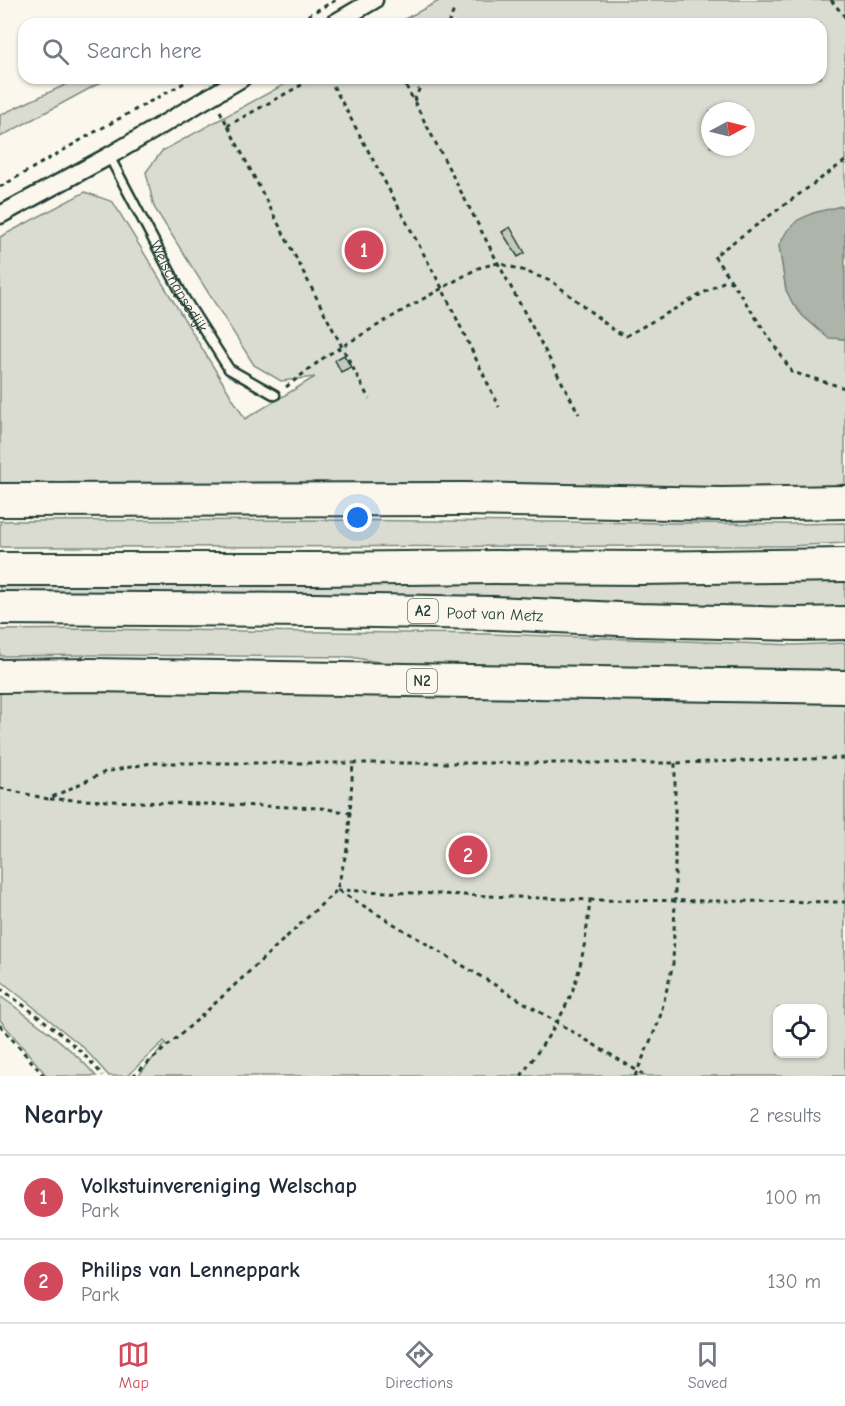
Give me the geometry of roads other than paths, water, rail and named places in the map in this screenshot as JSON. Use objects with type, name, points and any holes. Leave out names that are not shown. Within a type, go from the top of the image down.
[{"type":"highway","points":[[0,500],[465,500],[722,504],[845,502]]},
{"type":"highway","points":[[0,569],[642,568],[845,565]]},
{"type":"highway","name":"Poot van Metz","points":[[0,608],[471,612],[639,620],[845,623]]},
{"type":"highway","name":"N2","points":[[0,676],[104,675],[845,687]]},
{"type":"street","points":[[343,18],[374,0]]},
{"type":"street","points":[[0,215],[109,156],[232,84]]},
{"type":"lane","name":"Welschapsedijk","points":[[109,156],[184,298],[229,369],[275,395]]},
{"type":"place","name":"Volkstuinvereniging Welschap","points":[[364,250]]},
{"type":"place","name":"Philips van Lenneppark","points":[[468,855]]}]
